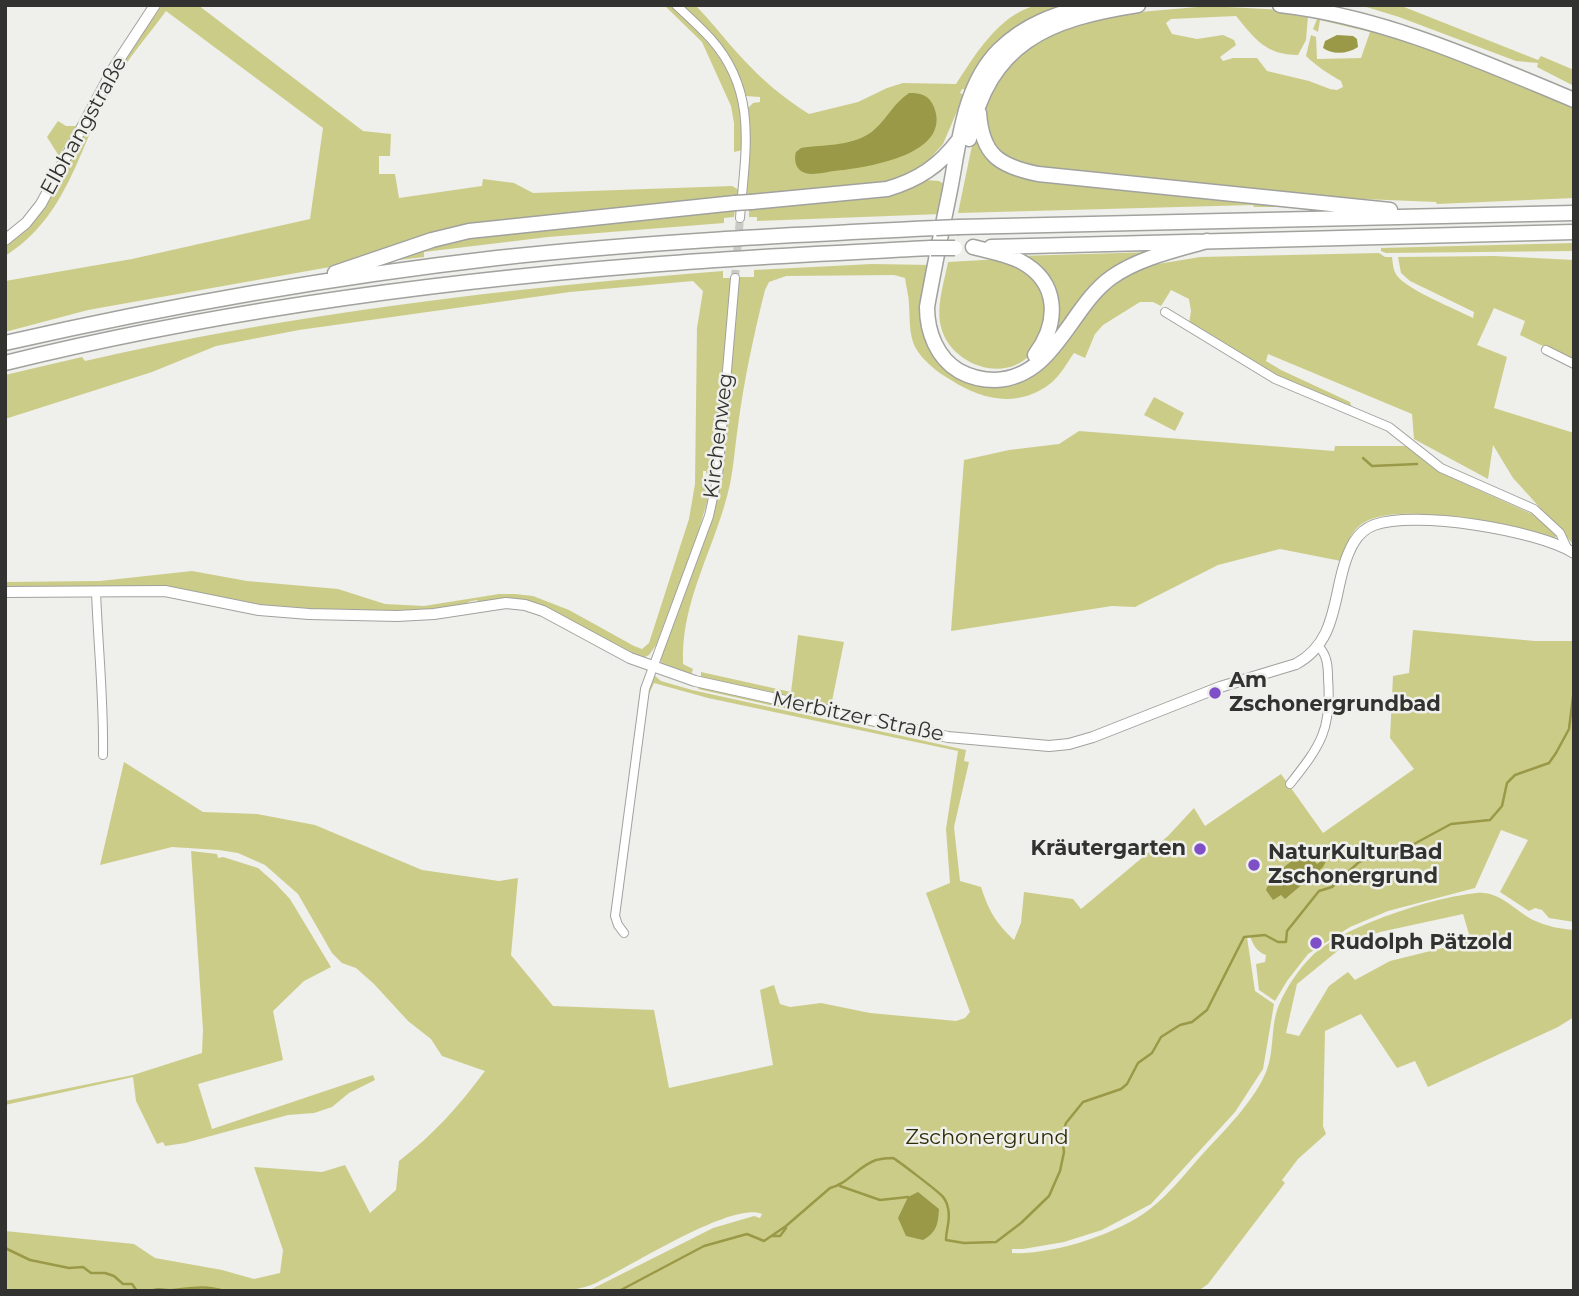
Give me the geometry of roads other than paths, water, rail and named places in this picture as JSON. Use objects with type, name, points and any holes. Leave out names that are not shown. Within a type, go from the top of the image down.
[{"type":"highway","points":[[1089,5],[1034,22],[997,51],[972,93],[927,307],[930,332],[937,348],[948,362],[960,371],[981,379],[1003,380],[1024,373],[1038,364],[1093,294],[1113,276],[1155,257],[1207,241]]},
{"type":"highway","points":[[973,247],[1021,261],[1038,275],[1047,288],[1052,316],[1046,340],[1035,355],[1015,367],[988,371],[966,365],[945,345],[937,322],[937,299],[972,128],[990,79],[999,66],[1023,43],[1073,19],[1138,5]]},
{"type":"highway","points":[[1280,5],[1353,17],[1405,32],[1574,100]]},
{"type":"highway","points":[[1340,5],[1426,31],[1574,90]]},
{"type":"highway","points":[[979,108],[980,125],[988,148],[1002,163],[1015,169],[1038,174],[1431,216]]},
{"type":"highway","points":[[303,285],[432,240],[469,231],[887,188],[908,183],[940,162],[961,137]]},
{"type":"highway","points":[[5,343],[174,307],[303,285],[485,260],[608,248],[745,237],[959,227],[1574,213]]},
{"type":"highway","points":[[5,363],[189,324],[288,307],[463,283],[647,264],[931,248],[1574,232]]},
{"type":"street","name":"Elbhangstraße","points":[[5,240],[26,223],[45,197],[113,69],[155,5]]},
{"type":"street","points":[[676,5],[712,40],[727,60],[738,82],[747,123],[740,218]]},
{"type":"street","name":"Kirchenweg","points":[[652,667],[709,516],[718,475],[735,278]]},
{"type":"street","points":[[1165,312],[1275,379],[1389,427],[1441,468],[1534,509],[1560,533],[1570,551]]},
{"type":"street","points":[[1546,351],[1574,364]]},
{"type":"street","points":[[1290,784],[1315,752],[1327,726],[1330,704],[1328,674],[1325,653],[1319,647],[1328,630],[1354,541],[1363,531],[1373,525],[1397,521],[1442,521],[1503,531],[1570,551]]},
{"type":"street","points":[[96,591],[103,755]]},
{"type":"street","name":"Merbitzer Straße","points":[[5,592],[165,592],[259,610],[309,614],[397,616],[434,614],[506,603],[525,605],[543,611],[630,658],[695,681],[948,737],[1049,746],[1094,737],[1220,687],[1296,663],[1309,657],[1319,647]]},
{"type":"street","points":[[624,933],[615,916],[645,689],[652,667]]},
{"type":"waterway","points":[[1363,458],[1372,466],[1417,464]]},
{"type":"waterway","points":[[619,1291],[704,1246],[747,1234],[764,1241],[830,1188],[876,1160],[893,1158],[943,1197],[949,1212],[946,1240],[964,1243],[996,1242],[1049,1196],[1060,1171],[1064,1152],[1062,1137],[1066,1123],[1083,1102],[1121,1089],[1127,1084],[1138,1063],[1152,1053],[1161,1037],[1180,1025],[1192,1022],[1207,1010],[1244,937],[1265,935],[1278,942],[1286,942],[1287,931],[1319,891],[1332,887],[1359,862],[1381,854],[1401,851],[1451,824],[1490,820],[1502,806],[1507,783],[1515,775],[1549,763],[1556,753],[1569,729],[1574,689]]},
{"type":"waterway","points":[[840,1186],[880,1200],[908,1197],[909,1200]]},
{"type":"waterway","points":[[772,1236],[780,1236],[786,1228]]},
{"type":"waterway","points":[[5,1248],[30,1260],[69,1268],[83,1267],[91,1273],[105,1273],[114,1276],[123,1284],[132,1284],[137,1291]]},
{"type":"waterway","points":[[151,1291],[198,1288],[224,1291]]},
{"type":"tunnel","points":[[735,278],[740,218]]},
{"type":"place","name":"Am Zschonergrundbad","points":[[1215,693]]},
{"type":"place","name":"Kräutergarten","points":[[1200,849]]},
{"type":"place","name":"NaturKulturBad Zschonergrund","points":[[1254,865]]},
{"type":"place","name":"Rudolph Pätzold","points":[[1316,943]]},
{"type":"park label","name":"Zschonergrund","points":[[987,1138]]}]
